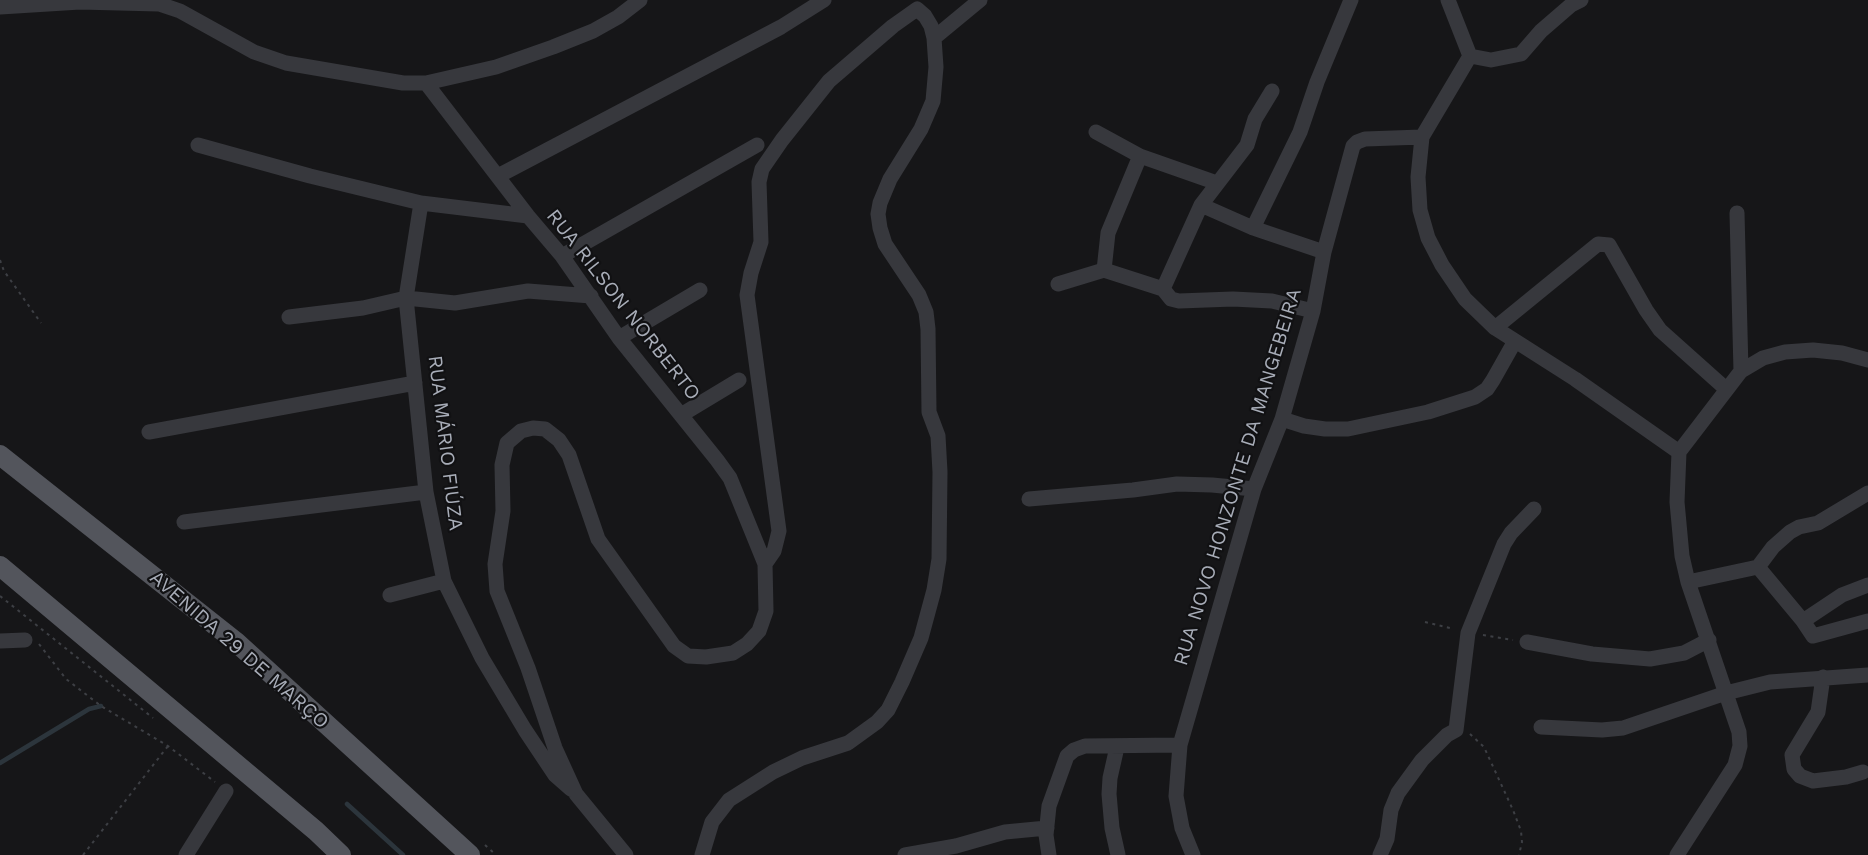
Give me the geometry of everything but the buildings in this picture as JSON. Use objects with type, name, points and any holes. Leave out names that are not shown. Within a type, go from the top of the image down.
[{"type":"main road","name":"AVENIDA 29 DE MARÇO","points":[[0,455],[235,641],[470,855]]},
{"type":"main road","points":[[0,566],[316,831],[341,855]]},
{"type":"street","points":[[0,7],[80,2],[159,4],[180,11],[254,52],[286,63],[403,83],[426,83],[496,67],[553,47],[593,31],[618,17],[640,0]]},
{"type":"street","points":[[498,176],[781,27],[824,0]]},
{"type":"street","points":[[934,38],[980,0]]},
{"type":"street","points":[[1253,228],[1300,132],[1317,82],[1351,0]]},
{"type":"street","points":[[1448,0],[1470,56]]},
{"type":"street","points":[[1470,56],[1491,60],[1521,54],[1542,31],[1571,5],[1581,0]]},
{"type":"street","points":[[626,855],[576,794],[555,748],[528,668],[497,591],[495,564],[503,511],[502,465],[507,443],[521,431],[533,428],[546,429],[559,440],[569,455],[598,539],[674,646],[688,657],[733,653],[747,644],[759,631],[766,611],[765,564],[774,551],[779,531],[747,294],[761,242],[759,182],[762,169],[829,81],[892,26],[912,4],[925,16],[934,38],[936,67],[933,101],[921,129],[890,179],[878,214],[885,244],[919,294],[926,312],[929,412],[938,436],[940,472],[939,559],[934,590],[921,638],[888,710],[877,722],[848,743],[802,758],[773,772],[729,800],[712,822],[702,855]]},
{"type":"street","points":[[1470,56],[1422,137],[1419,177],[1420,210],[1428,238],[1442,266],[1465,299],[1495,328],[1575,379],[1679,452]]},
{"type":"street","name":"RUA RILSON NORBERTO","points":[[426,83],[528,216],[562,256],[620,338],[729,478],[765,564]]},
{"type":"street","points":[[1163,289],[1201,205],[1247,145],[1255,119],[1272,91]]},
{"type":"street","points":[[1096,132],[1140,156],[1218,183]]},
{"type":"street","name":"RUA NOVO HONZONTE DA MANGEBEIRA","points":[[1193,855],[1182,828],[1176,796],[1180,745],[1254,489],[1282,419],[1313,311],[1324,252],[1353,146],[1357,141],[1365,139],[1422,137]]},
{"type":"street","points":[[198,145],[310,176],[421,203],[528,216]]},
{"type":"street","points":[[562,256],[757,145]]},
{"type":"street","points":[[1104,270],[1108,233],[1140,156]]},
{"type":"street","name":"RUA MÁRIO FIÚZA","points":[[421,203],[406,298],[426,492],[444,581],[482,658],[525,730],[555,775],[576,794]]},
{"type":"street","points":[[1201,205],[1253,228],[1324,252]]},
{"type":"street","points":[[1737,213],[1741,371]]},
{"type":"street","points":[[1495,328],[1598,244],[1609,244],[1646,310],[1660,330],[1726,389]]},
{"type":"street","points":[[1058,284],[1104,270],[1163,289],[1171,299],[1179,301],[1233,299],[1272,301],[1313,311]]},
{"type":"street","points":[[620,338],[700,290]]},
{"type":"street","points":[[289,317],[363,308],[406,298],[455,303],[528,291],[591,296]]},
{"type":"street","points":[[1282,419],[1304,426],[1348,429],[1428,412],[1475,397],[1487,389],[1515,341]]},
{"type":"street","points":[[1677,855],[1735,765],[1740,746],[1726,693],[1688,582],[1679,529],[1677,476],[1679,452],[1741,371],[1763,358],[1785,352],[1813,350],[1842,353],[1868,360]]},
{"type":"street","points":[[681,415],[739,380]]},
{"type":"street","points":[[149,432],[416,383]]},
{"type":"street","points":[[1029,499],[1178,484],[1212,484],[1254,489]]},
{"type":"street","points":[[184,522],[426,492]]},
{"type":"street","points":[[1688,582],[1758,567],[1773,547],[1790,532],[1798,527],[1818,523],[1868,493]]},
{"type":"street","points":[[1380,855],[1387,838],[1391,810],[1398,793],[1422,760],[1456,730],[1468,633],[1504,544],[1511,532],[1534,510]]},
{"type":"street","points":[[1758,567],[1813,636],[1868,621]]},
{"type":"street","points":[[390,594],[444,581]]},
{"type":"street","points":[[1803,621],[1842,596],[1868,585]]},
{"type":"street","points":[[0,642],[25,640]]},
{"type":"street","points":[[1527,642],[1592,654],[1650,659],[1684,653],[1708,640]]},
{"type":"street","points":[[1541,727],[1602,730],[1623,728],[1726,693],[1770,682],[1868,675]]},
{"type":"street","points":[[1823,677],[1818,712],[1792,755],[1794,769],[1800,776],[1813,781],[1866,774]]},
{"type":"street","points":[[1049,855],[1047,828],[1049,806],[1067,756],[1079,747],[1180,745]]},
{"type":"street","points":[[1117,747],[1109,794],[1112,828],[1118,855]]},
{"type":"street","points":[[186,855],[226,791]]},
{"type":"street","points":[[906,855],[956,846],[1005,832],[1047,828]]},
{"type":"path","points":[[0,260],[4,271],[42,323]]},
{"type":"path","points":[[25,640],[42,645],[66,679],[101,706],[168,746],[226,791]]},
{"type":"path","points":[[1456,730],[1466,732],[1484,747],[1521,831],[1522,842],[1519,855]]},
{"type":"path","points":[[83,855],[168,746]]},
{"type":"waterway","points":[[0,763],[89,709],[101,706]]},
{"type":"waterway","points":[[347,804],[403,855]]}]
